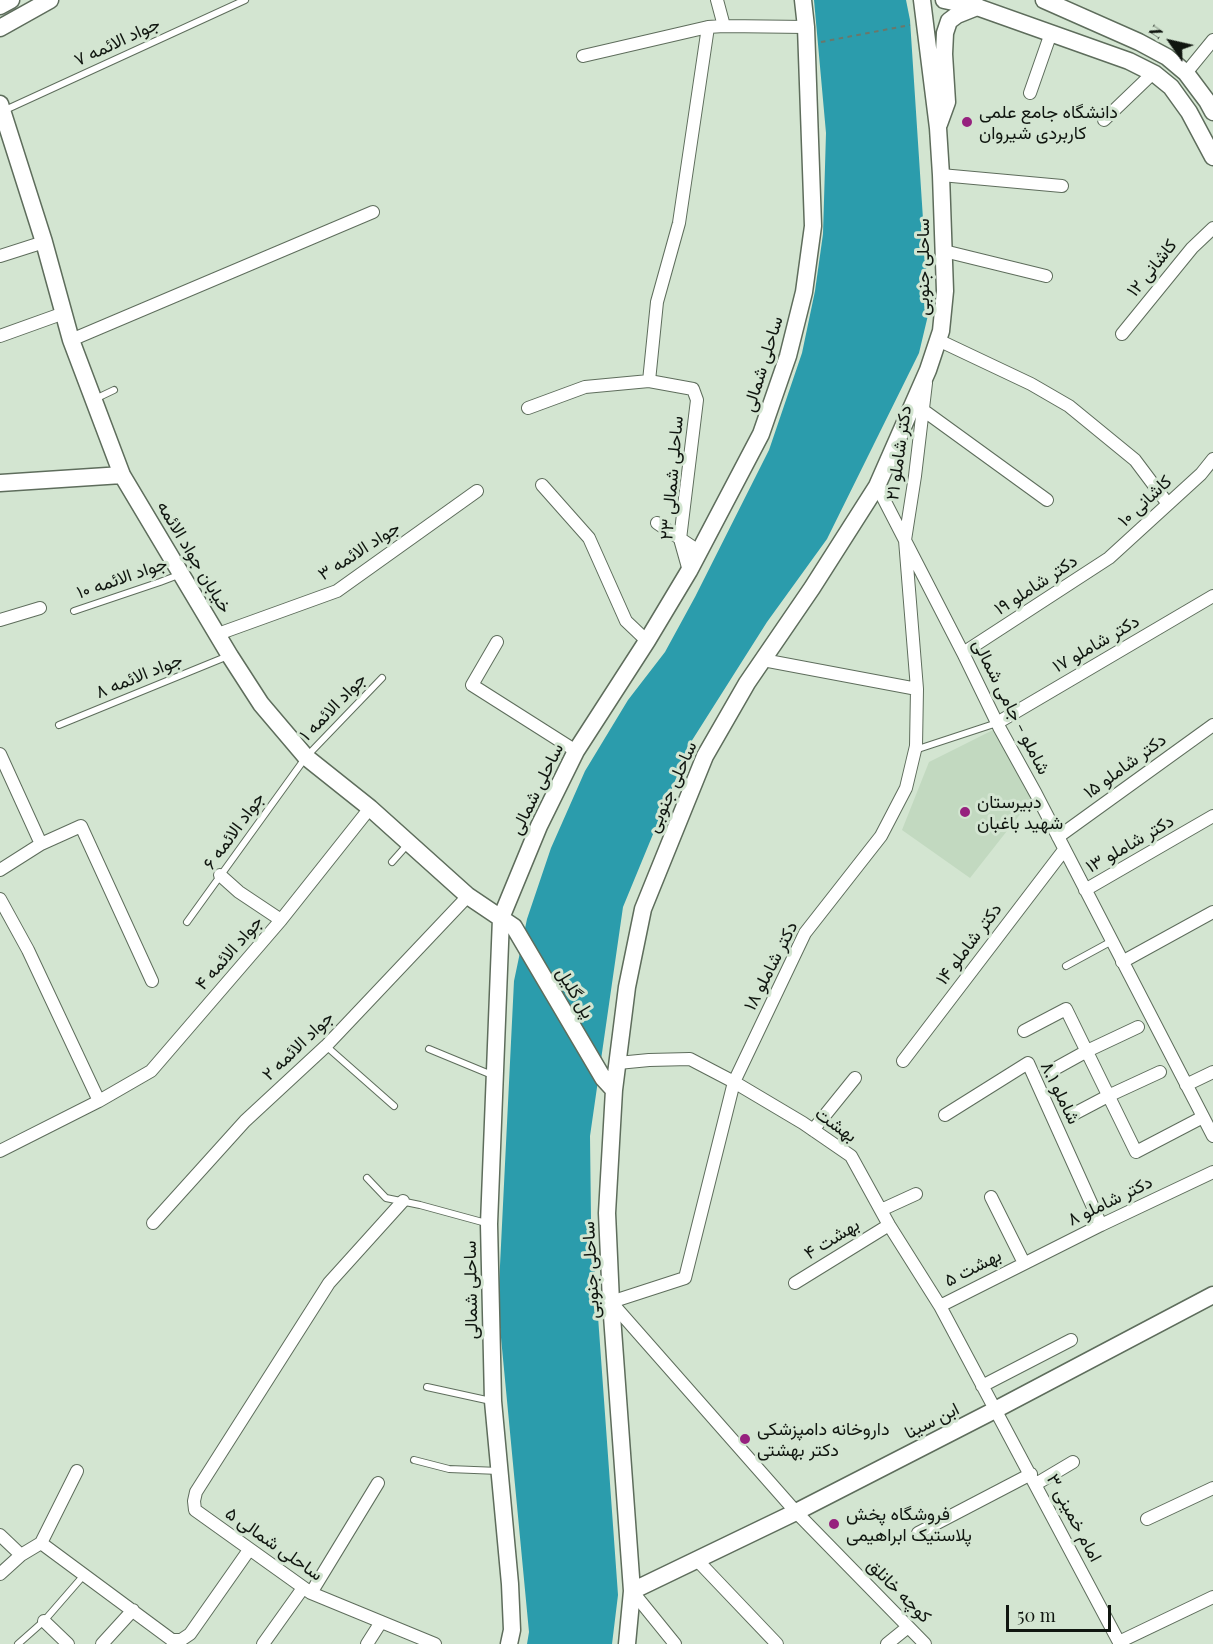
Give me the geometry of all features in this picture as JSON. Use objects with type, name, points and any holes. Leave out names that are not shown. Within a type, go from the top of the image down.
[{"type":"street","points":[[0,6],[11,0]]},
{"type":"street","points":[[0,28],[50,0]]},
{"type":"street","points":[[717,0],[724,26]]},
{"type":"street","name":"ساحلی شمالی","points":[[509,1644],[512,1630],[510,1584],[493,1401],[489,1224],[496,1076],[507,923],[538,826],[576,751],[647,641],[700,552],[761,434],[788,356],[804,292],[813,226],[806,27],[803,0]]},
{"type":"street","name":"ساحلی جنوبی","points":[[627,1644],[632,1591],[611,1302],[607,1213],[609,1084],[618,1063],[627,987],[643,909],[705,756],[747,683],[812,588],[877,486],[928,370],[941,332],[945,291],[941,175],[938,128],[922,0]]},
{"type":"street","points":[[944,0],[974,3],[1129,61],[1153,73],[1171,87],[1213,157]]},
{"type":"street","points":[[1044,0],[1139,42],[1167,57],[1186,73],[1213,112]]},
{"type":"street","points":[[938,128],[947,102],[945,33],[949,21],[974,3]]},
{"type":"street","points":[[583,56],[708,27],[806,27]]},
{"type":"street","points":[[528,408],[585,387],[649,381],[657,302],[679,224],[708,27]]},
{"type":"street","points":[[1030,93],[1051,33]]},
{"type":"street","points":[[1186,73],[1213,40]]},
{"type":"street","points":[[1104,120],[1153,73]]},
{"type":"street","name":"خیابان جواد الائمه","points":[[2,117],[44,242],[71,340],[122,475],[230,656],[261,704],[306,757],[369,808],[468,896],[507,923]]},
{"type":"street","points":[[941,175],[1062,186]]},
{"type":"street","points":[[71,340],[373,212]]},
{"type":"street","name":"کاشانی ۱۲","points":[[1122,334],[1192,248],[1213,228]]},
{"type":"street","points":[[0,256],[44,242]]},
{"type":"street","points":[[944,251],[1046,276]]},
{"type":"street","points":[[0,336],[64,314]]},
{"type":"street","points":[[938,340],[1031,384],[1069,406],[1135,460],[1168,504]]},
{"type":"street","name":"دکتر شاملو ۲۱","points":[[904,540],[928,370]]},
{"type":"street","name":"ساحلی شمالی ۲۳","points":[[649,381],[693,389],[698,400],[680,539],[689,571]]},
{"type":"street","points":[[923,410],[1047,500]]},
{"type":"street","name":"کاشانی ۱۰","points":[[1097,566],[1109,558],[1201,474],[1213,459]]},
{"type":"street","points":[[0,483],[122,475]]},
{"type":"street","points":[[543,485],[589,538],[626,621],[647,641]]},
{"type":"street","name":"شاملو - جامی شمالی","points":[[877,486],[997,723],[1213,1136]]},
{"type":"street","name":"جواد الائمه ۳","points":[[218,634],[337,591],[477,491]]},
{"type":"street","points":[[657,524],[700,552]]},
{"type":"street","name":"دکتر شاملو ۱۸","points":[[611,1302],[684,1278],[734,1082],[805,933],[881,836],[906,788],[916,746],[917,689],[904,540]]},
{"type":"street","name":"دکتر شاملو ۱۹","points":[[963,653],[1097,566]]},
{"type":"street","name":"دکتر شاملو ۱۷","points":[[997,723],[1213,596]]},
{"type":"street","points":[[0,620],[40,609]]},
{"type":"street","points":[[497,642],[472,685],[576,751]]},
{"type":"street","points":[[763,660],[917,689]]},
{"type":"street","name":"دکتر شاملو ۱۵","points":[[1058,837],[1213,725]]},
{"type":"street","points":[[0,754],[41,844]]},
{"type":"street","name":"جواد الائمه ۴","points":[[0,1151],[99,1101],[151,1071],[281,920],[369,808]]},
{"type":"street","name":"دکتر شاملو ۱۳","points":[[1085,890],[1213,816]]},
{"type":"street","points":[[0,870],[41,844],[81,826],[152,981]]},
{"type":"street","name":"دکتر شاملو ۱۴","points":[[903,1061],[1064,850]]},
{"type":"street","points":[[220,875],[239,892],[281,920]]},
{"type":"street","name":"جواد الائمه ۲","points":[[153,1223],[244,1121],[326,1046],[468,896]]},
{"type":"street","points":[[0,899],[28,950],[99,1101]]},
{"type":"street","points":[[1122,962],[1213,912]]},
{"type":"street","name":"پل گلیل","points":[[507,923],[609,1084]]},
{"type":"street","points":[[1024,1031],[1066,1009],[1136,1152],[1203,1117]]},
{"type":"street","points":[[1049,1072],[1138,1028]]},
{"type":"street","name":"بهشت","points":[[618,1063],[690,1059],[734,1082],[851,1156],[880,1210],[940,1306]]},
{"type":"street","name":"شاملو ۸.۱","points":[[945,1115],[1028,1063],[1101,1225]]},
{"type":"street","points":[[1070,1116],[1160,1072]]},
{"type":"street","points":[[1186,1085],[1213,1072]]},
{"type":"street","points":[[813,1130],[855,1078]]},
{"type":"street","name":"دکتر شاملو ۸","points":[[1024,1263],[1213,1172]]},
{"type":"street","points":[[880,1210],[916,1194]]},
{"type":"street","points":[[991,1197],[1024,1263]]},
{"type":"street","name":"ساحلی شمالی ۵","points":[[403,1201],[329,1282],[196,1492],[194,1501],[195,1510],[307,1591],[435,1644]]},
{"type":"street","name":"بهشت ۴","points":[[795,1283],[889,1225]]},
{"type":"street","name":"بهشت ۵","points":[[940,1306],[1024,1263]]},
{"type":"street","name":"ابن سینا","points":[[632,1591],[796,1512],[1213,1295]]},
{"type":"street","name":"کوچه خانلق","points":[[611,1302],[796,1512],[925,1644]]},
{"type":"street","points":[[940,1306],[994,1410]]},
{"type":"street","points":[[982,1386],[1071,1340]]},
{"type":"street","name":"امام خمینی ۳","points":[[994,1410],[1120,1643]]},
{"type":"street","points":[[918,1533],[1073,1462]]},
{"type":"street","points":[[0,1574],[21,1555],[40,1543],[77,1471]]},
{"type":"street","points":[[263,1644],[307,1591],[378,1483]]},
{"type":"street","points":[[1147,1519],[1213,1488]]},
{"type":"street","points":[[0,1535],[21,1555]]},
{"type":"street","points":[[40,1543],[133,1610],[171,1642],[181,1640],[190,1634],[249,1550]]},
{"type":"street","points":[[697,1560],[777,1644]]},
{"type":"street","points":[[632,1591],[675,1644]]},
{"type":"street","points":[[1120,1643],[1213,1597]]},
{"type":"street","points":[[102,1644],[133,1610]]},
{"type":"street","points":[[44,1622],[69,1644]]},
{"type":"street","points":[[367,1644],[381,1622]]},
{"type":"street","points":[[887,1644],[908,1627]]},
{"type":"lane","name":"جواد الائمه ۷","points":[[2,117],[245,0]]},
{"type":"lane","points":[[94,399],[114,390]]},
{"type":"lane","name":"جواد الائمه ۱۰","points":[[74,611],[181,574]]},
{"type":"lane","name":"جواد الائمه ۸","points":[[59,725],[230,656]]},
{"type":"lane","name":"جواد الائمه ۱","points":[[306,757],[382,678]]},
{"type":"lane","points":[[915,750],[997,723]]},
{"type":"lane","name":"جواد الائمه ۶","points":[[187,922],[306,757]]},
{"type":"lane","points":[[393,862],[408,843]]},
{"type":"lane","points":[[1066,966],[1112,941]]},
{"type":"lane","points":[[326,1046],[394,1106]]},
{"type":"lane","points":[[429,1049],[496,1076]]},
{"type":"lane","points":[[367,1178],[386,1198],[489,1224]]},
{"type":"lane","points":[[427,1388],[493,1401]]},
{"type":"lane","points":[[414,1460],[449,1469],[499,1471]]},
{"type":"lane","points":[[18,1644],[44,1622],[84,1575]]},
{"type":"path","points":[[817,42],[909,26]]},
{"type":"shaded area","name":"دبیرستان شهید باغبان","points":[[999,727],[1036,794],[970,878],[902,830],[929,762]]},
{"type":"water","points":[[814,0],[906,0],[910,20],[929,311],[919,353],[827,539],[767,622],[691,742],[623,907],[590,1136],[591,1219],[618,1595],[612,1644],[527,1644],[529,1632],[498,1306],[514,981],[527,919],[551,848],[585,771],[628,700],[665,652],[695,597],[769,450],[802,353],[815,291],[823,234],[826,133]]},
{"type":"place","name":"دانشگاه جامع علمی کاربردی شیروان","points":[[967,122]]},
{"type":"place","name":"دبیرستان شهید باغبان","points":[[965,812]]},
{"type":"place","name":"داروخانه دامپزشکی دکتر بهشتی","points":[[745,1439]]},
{"type":"place","name":"فروشگاه پخش پلاستیک ابراهیمی","points":[[834,1524]]}]
